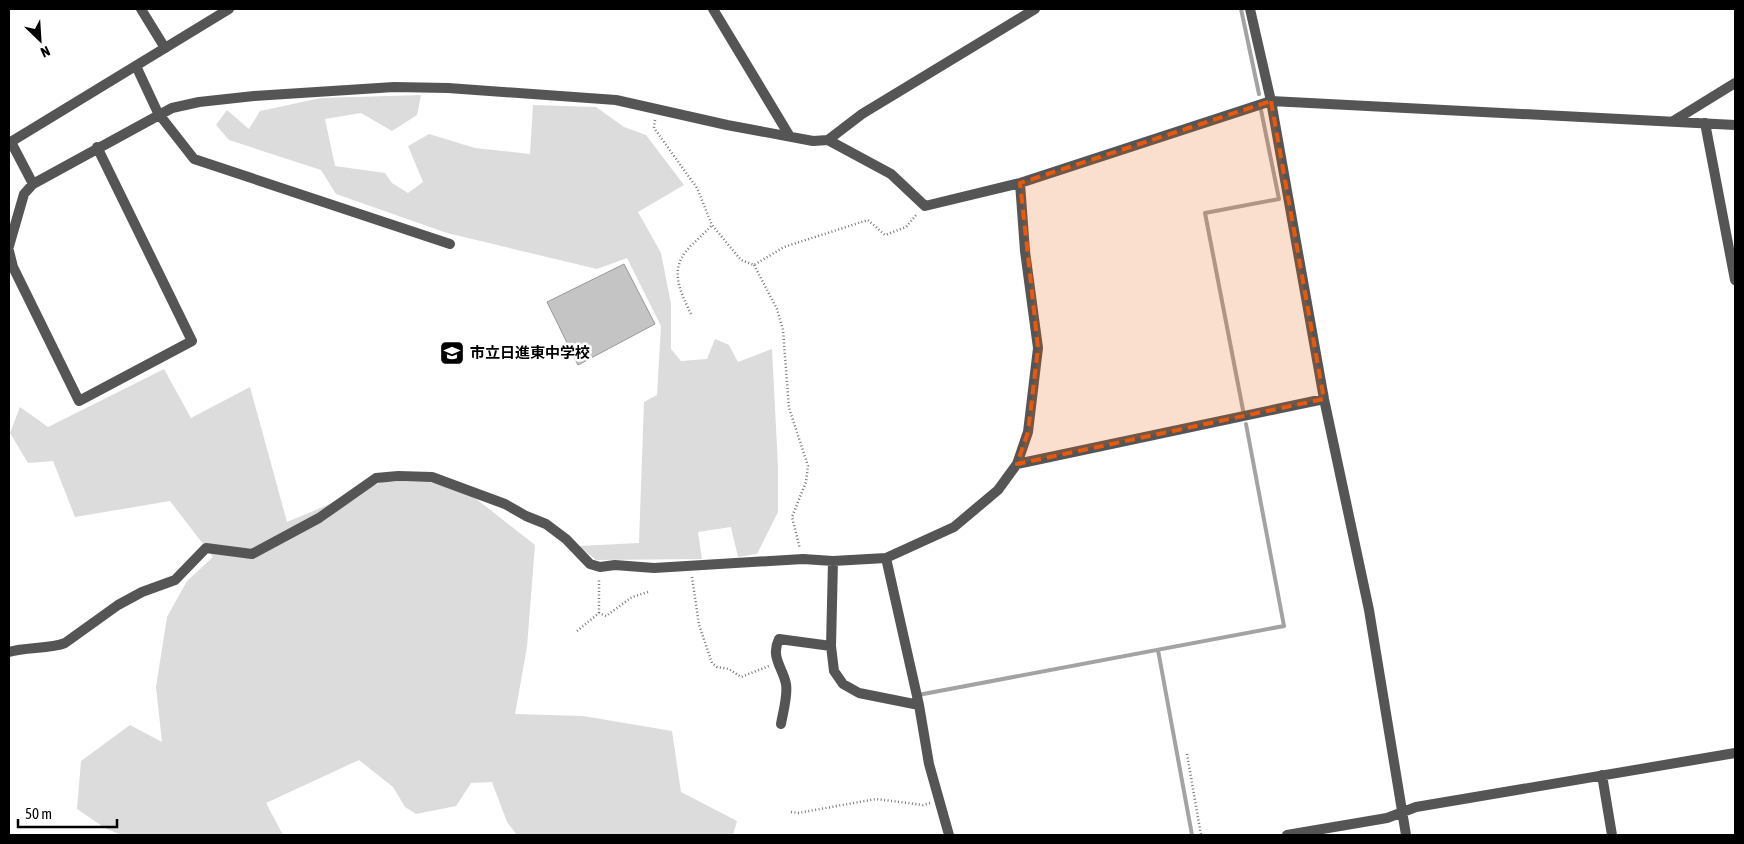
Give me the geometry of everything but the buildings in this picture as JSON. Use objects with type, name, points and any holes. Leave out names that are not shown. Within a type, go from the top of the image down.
[{"type":"street","points":[[141,9],[165,48]]},
{"type":"street","points":[[33,184],[10,143],[228,9]]},
{"type":"street","points":[[713,9],[789,135]]},
{"type":"street","points":[[828,140],[862,114],[1035,9]]},
{"type":"street","points":[[1250,9],[1270,101],[1324,399],[1369,610],[1404,812],[1406,835]]},
{"type":"street","points":[[136,66],[158,114],[194,159],[450,244]]},
{"type":"street","points":[[1675,120],[1735,83]]},
{"type":"street","points":[[9,246],[24,194],[33,184],[97,147],[172,108],[199,102],[394,87],[492,90],[607,99],[727,125],[789,135],[813,141],[828,140],[891,174],[925,206],[1020,183],[1270,101],[1675,120],[1735,125]]},
{"type":"street","points":[[1705,123],[1735,280]]},
{"type":"street","points":[[9,251],[13,267],[79,401],[192,341],[97,147]]},
{"type":"street","points":[[9,652],[22,648],[58,646],[65,643],[126,601],[142,592],[175,580],[206,548],[252,554],[319,518],[376,478],[398,476],[432,477],[491,497],[526,516],[546,524],[566,539],[590,564],[600,567],[615,565],[654,568],[691,564],[765,563],[803,559],[833,561],[886,558],[954,527],[998,490],[1016,464],[1028,432],[1038,348],[1025,251],[1020,183]]},
{"type":"street","points":[[1016,464],[1324,399]]},
{"type":"street","points":[[886,558],[919,705],[938,802],[949,835]]},
{"type":"street","points":[[833,561],[830,646],[834,671],[843,684],[858,693],[919,705]]},
{"type":"street","points":[[781,724],[787,685],[777,663],[775,647],[779,639],[830,646]]},
{"type":"street","points":[[1287,835],[1342,831],[1388,818],[1416,807],[1735,753]]},
{"type":"street","points":[[1602,774],[1612,835]]},
{"type":"path","points":[[659,109],[654,128],[696,188],[712,225],[741,260],[754,265],[776,309],[784,330],[790,408],[808,466],[806,482],[792,517],[803,559]]},
{"type":"path","points":[[754,265],[784,247],[868,220],[885,235],[906,227],[925,206]]},
{"type":"path","points":[[691,314],[681,294],[676,273],[686,251],[712,225]]},
{"type":"path","points":[[691,564],[699,625],[712,663],[717,667],[730,669],[741,677],[777,663]]},
{"type":"path","points":[[599,614],[600,567]]},
{"type":"path","points":[[599,614],[606,616],[632,597],[648,592]]},
{"type":"path","points":[[577,631],[599,614]]},
{"type":"path","points":[[1187,754],[1201,835]]},
{"type":"path","points":[[791,812],[798,813],[876,799],[924,805],[938,802]]},
{"type":"highlighted area","points":[[1271,101],[1324,399],[1017,464],[1028,432],[1038,348],[1020,183]]},
{"type":"shaded area","points":[[421,95],[417,115],[392,131],[361,113],[325,119],[335,166],[385,173],[392,183],[408,193],[423,182],[408,146],[429,134],[475,148],[530,154],[533,105],[596,107],[624,127],[646,135],[684,185],[638,212],[661,253],[671,304],[671,349],[681,361],[707,359],[715,339],[729,345],[738,362],[772,349],[778,467],[778,512],[757,554],[738,557],[731,527],[698,532],[702,559],[596,560],[579,546],[639,543],[644,402],[657,395],[661,326],[627,258],[597,269],[447,233],[336,194],[321,170],[229,140],[216,125],[227,110],[249,129],[260,111],[321,98]]},
{"type":"shaded area","points":[[164,369],[191,418],[250,387],[287,522],[382,482],[429,482],[470,494],[535,545],[527,647],[515,714],[583,716],[672,731],[681,792],[737,821],[733,835],[517,835],[507,822],[492,782],[471,783],[456,806],[416,814],[405,807],[393,787],[359,760],[266,803],[283,835],[121,835],[105,828],[77,809],[81,761],[130,725],[162,742],[156,687],[167,617],[187,581],[213,557],[170,501],[75,517],[53,461],[28,463],[10,433],[20,407],[48,427]]},
{"type":"waterway","points":[[1241,9],[1259,94]]},
{"type":"waterway","points":[[1243,410],[1205,213],[1279,199],[1261,110]]},
{"type":"waterway","points":[[918,695],[1284,626],[1246,424]]},
{"type":"waterway","points":[[1158,650],[1192,835]]},
{"type":"place","name":"市立日進東中学校","points":[[452,353]]}]
